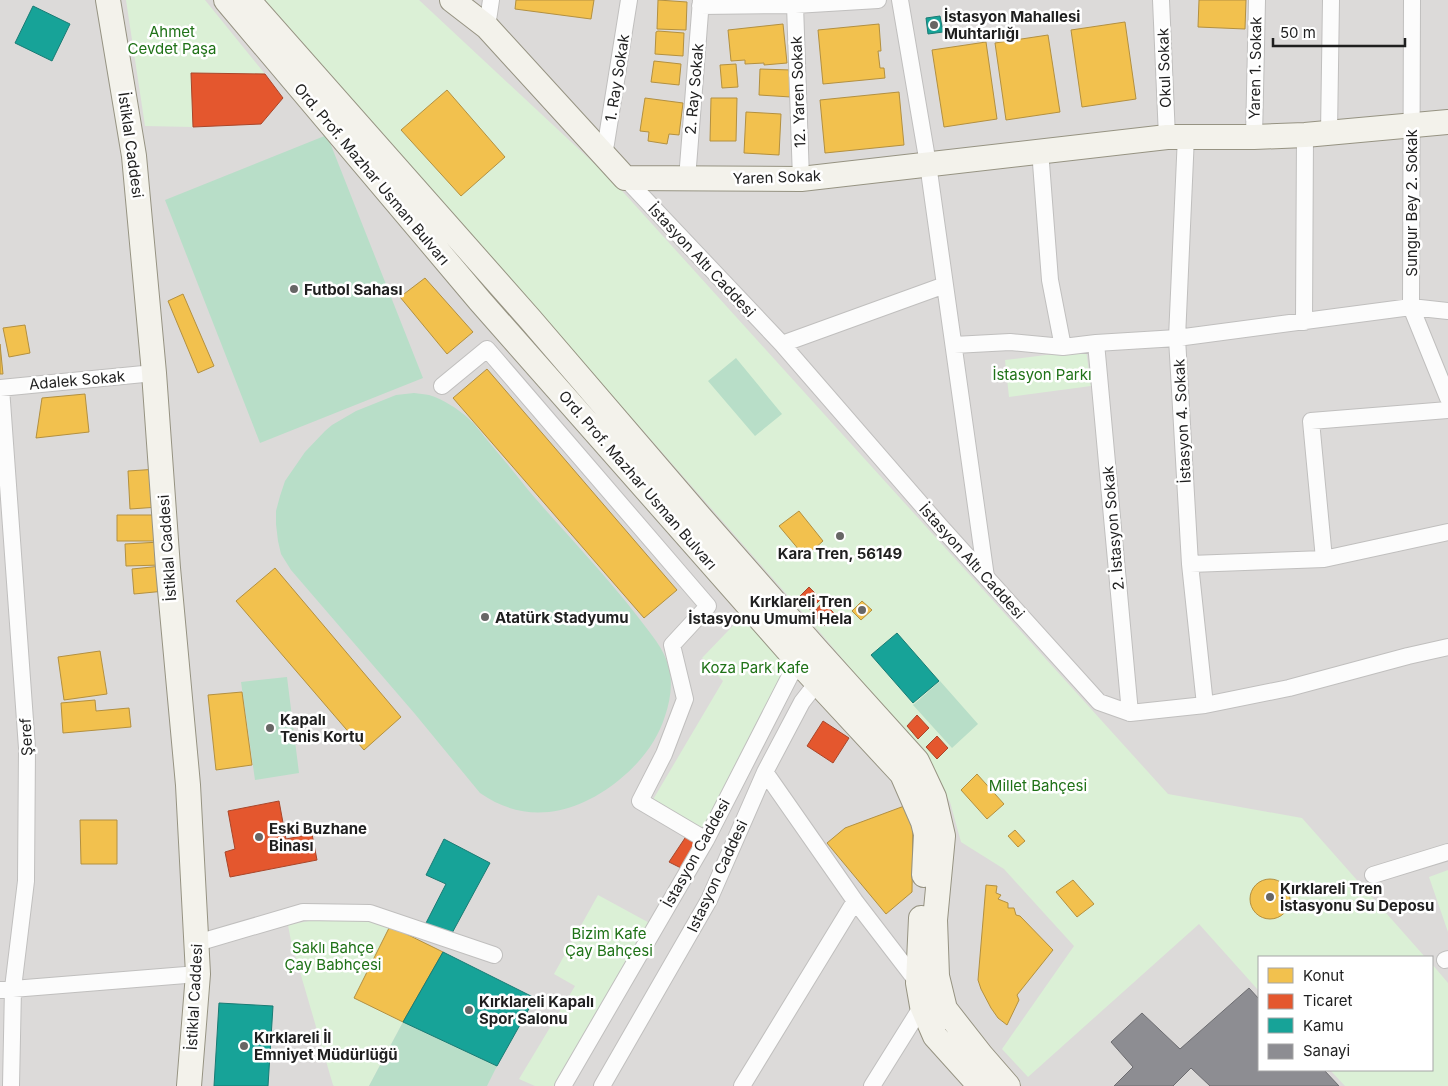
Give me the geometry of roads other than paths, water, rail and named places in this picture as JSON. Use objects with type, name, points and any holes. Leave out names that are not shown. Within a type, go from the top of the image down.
[{"type":"main road","name":"Ord. Prof. Mazhar Usman Bulvarı","points":[[226,0],[480,301],[816,665],[917,761],[934,797],[943,836],[935,920],[937,976],[934,1008]]},
{"type":"main road","name":"Ord. Prof. Mazhar Usman Bulvarı","points":[[248,0],[530,319],[700,517],[902,774],[923,822],[926,834],[918,982],[934,1008]]},
{"type":"main road","name":"İstasyon Altı Caddesi","points":[[452,0],[487,27],[625,178]]},
{"type":"main road","name":"İstiklal Caddesi","points":[[105,3],[134,156],[188,785],[198,974],[189,1086]]},
{"type":"main road","name":"Yaren Sokak","points":[[625,178],[801,179],[1040,150],[1177,136],[1254,137],[1305,135],[1448,122]]},
{"type":"main road","points":[[934,1008],[935,1036],[980,1086]]},
{"type":"main road","points":[[934,1008],[981,1055],[1008,1086]]},
{"type":"street","points":[[487,27],[491,0]]},
{"type":"street","name":"1. Ray Sokak","points":[[604,156],[629,0]]},
{"type":"street","points":[[701,3],[796,5],[878,0]]},
{"type":"street","points":[[900,0],[928,164],[986,577]]},
{"type":"street","name":"Okul Sokak","points":[[1162,0],[1177,136]]},
{"type":"street","name":"Yaren 1. Sokak","points":[[1254,137],[1257,0]]},
{"type":"street","points":[[1329,133],[1330,0]]},
{"type":"street","name":"Sungur Bey 2. Sokak","points":[[1412,0],[1411,307],[1448,398]]},
{"type":"street","name":"2. Ray Sokak","points":[[687,178],[701,3]]},
{"type":"street","name":"12. Yaren Sokak","points":[[796,5],[801,179]]},
{"type":"street","points":[[1304,322],[1305,135]]},
{"type":"street","name":"İstasyon 4. Sokak","points":[[1177,136],[1177,338],[1190,564],[1205,705]]},
{"type":"street","points":[[1040,150],[1050,280],[1063,347]]},
{"type":"street","name":"İstasyon Altı Caddesi","points":[[625,178],[782,344],[927,511],[1100,702],[1130,712],[1205,705],[1289,688],[1448,647]]},
{"type":"street","points":[[782,344],[945,285]]},
{"type":"street","points":[[954,345],[1010,342],[1063,347],[1177,338],[1411,307],[1448,311]]},
{"type":"street","name":"2. İstasyon Sokak","points":[[1096,343],[1130,712]]},
{"type":"street","points":[[442,386],[487,349],[708,606],[672,645],[685,700],[664,754],[640,801],[706,840]]},
{"type":"street","name":"Adalek Sokak","points":[[1,388],[154,373]]},
{"type":"street","name":"Şeref","points":[[1,388],[27,748],[26,881],[6,989],[11,1086]]},
{"type":"street","points":[[1324,559],[1311,421],[1448,410]]},
{"type":"street","points":[[1190,564],[1324,559],[1448,532]]},
{"type":"street","name":"Istasyon Caddesi","points":[[602,1086],[709,900],[765,772],[802,702],[816,665]]},
{"type":"street","name":"İstasyon Caddesi","points":[[563,1086],[706,840],[790,676],[816,665]]},
{"type":"street","points":[[765,772],[855,901],[918,982]]},
{"type":"street","points":[[1373,876],[1448,852]]},
{"type":"street","points":[[742,1086],[855,901]]},
{"type":"street","points":[[197,943],[303,912],[370,913],[494,955]]},
{"type":"street","points":[[6,989],[198,974]]},
{"type":"street","points":[[872,1086],[934,1008]]},
{"type":"place","name":"İstasyon Mahallesi Muhtarlığı","points":[[934,25]]},
{"type":"place","name":"Futbol Sahası","points":[[294,289]]},
{"type":"place","name":"Kara Tren, 56149","points":[[840,536]]},
{"type":"place","name":"Kırklareli Tren İstasyonu Umumi Hela","points":[[862,610]]},
{"type":"place","name":"Atatürk Stadyumu","points":[[485,617]]},
{"type":"place","name":"Kapalı Tenis Kortu","points":[[270,728]]},
{"type":"place","name":"Eski Buzhane Binası","points":[[259,837]]},
{"type":"place","name":"Kırklareli Tren İstasyonu Su Deposu","points":[[1270,897]]},
{"type":"place","name":"Kırklareli Kapalı Spor Salonu","points":[[469,1010]]},
{"type":"place","name":"Kırklareli İl Emniyet Müdürlüğü","points":[[244,1046]]},
{"type":"park label","name":"Ahmet Cevdet Paşa","points":[[172,40]]},
{"type":"park label","name":"İstasyon Parkı","points":[[1042,374]]},
{"type":"park label","name":"Koza Park Kafe","points":[[755,667]]},
{"type":"park label","name":"Millet Bahçesi","points":[[1038,785]]},
{"type":"park label","name":"Bizim Kafe Çay Bahçesi","points":[[609,942]]},
{"type":"park label","name":"Saklı Bahçe Çay Babhçesi","points":[[333,956]]}]
